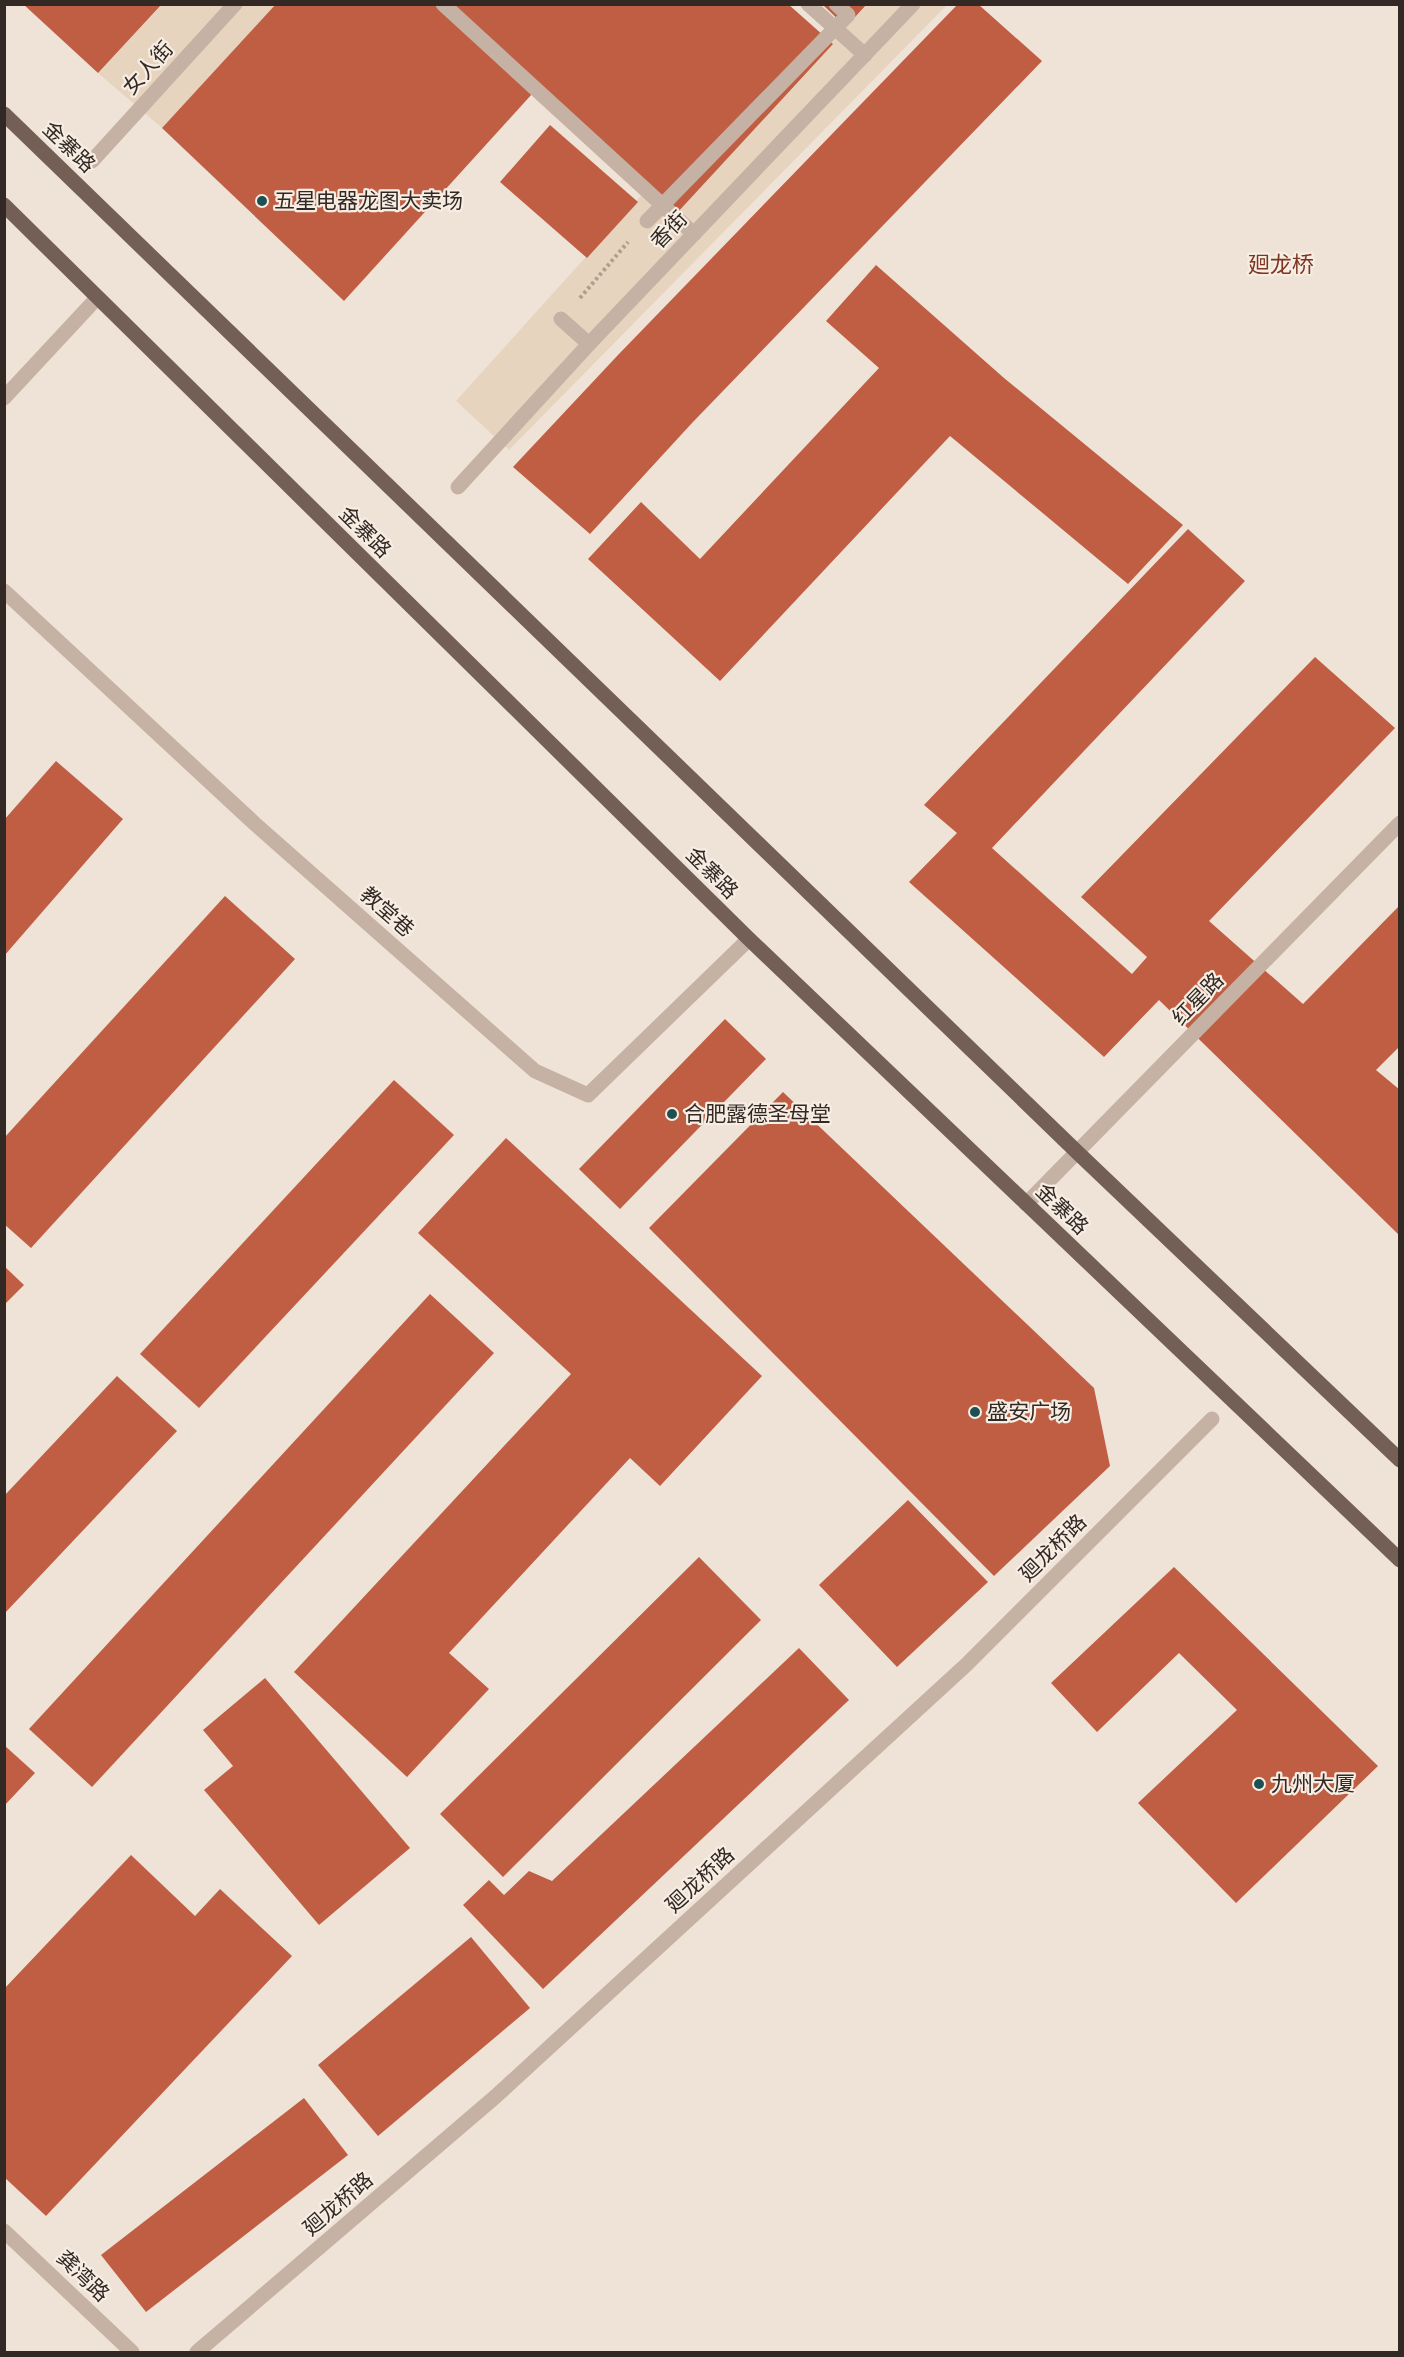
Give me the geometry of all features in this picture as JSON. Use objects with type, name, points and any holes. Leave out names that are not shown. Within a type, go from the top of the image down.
[{"type":"main road","name":"金寨路","points":[[4,114],[1077,1152],[1400,1460]]},
{"type":"main road","name":"金寨路","points":[[4,205],[749,939],[1400,1560]]},
{"type":"street","name":"女人街","points":[[92,160],[235,4]]},
{"type":"street","points":[[442,4],[694,234]]},
{"type":"street","points":[[808,4],[866,55]]},
{"type":"street","points":[[647,221],[848,15],[836,4]]},
{"type":"street","name":"香街","points":[[458,486],[589,344],[914,4]]},
{"type":"street","points":[[4,398],[97,298]]},
{"type":"street","points":[[561,319],[589,344]]},
{"type":"street","name":"教堂巷","points":[[4,591],[254,823],[536,1071],[588,1095],[749,939]]},
{"type":"street","name":"红星路","points":[[1026,1204],[1400,823]]},
{"type":"street","name":"廻龙桥路","points":[[197,2352],[495,2097],[966,1665],[1212,1419]]},
{"type":"street","name":"龚湾路","points":[[4,2231],[132,2352]]},
{"type":"path","points":[[561,319],[647,221]]},
{"type":"shaded area","points":[[162,5],[278,5],[162,128],[98,73]]},
{"type":"shaded area","points":[[867,5],[947,5],[509,450],[456,401],[646,190],[677,213]]},
{"type":"building","points":[[23,4],[162,4],[98,73]]},
{"type":"building","points":[[276,4],[437,4],[532,94],[344,301],[162,128]]},
{"type":"building","points":[[447,4],[788,4],[833,44],[677,213]]},
{"type":"building","points":[[822,4],[867,4],[846,27]]},
{"type":"building","points":[[958,4],[978,4],[1042,61],[692,423],[590,534],[513,467],[618,355]]},
{"type":"building","points":[[550,125],[638,202],[587,258],[500,182]]},
{"type":"building","points":[[876,265],[1004,378],[1183,525],[1128,584],[950,436],[720,681],[588,559],[641,502],[700,559],[879,368],[826,321]]},
{"type":"building","points":[[1188,529],[1245,581],[992,848],[1132,974],[1147,957],[1081,897],[1315,657],[1395,728],[1209,921],[1303,1004],[1400,905],[1400,1046],[1376,1070],[1400,1090],[1400,1236],[1159,1000],[1104,1057],[909,882],[957,833],[924,805]]},
{"type":"building","points":[[56,761],[123,819],[4,956],[4,820]]},
{"type":"building","points":[[225,896],[295,959],[31,1248],[4,1224],[4,1138]]},
{"type":"building","name":"合肥露德圣母堂","points":[[725,1019],[766,1059],[620,1209],[579,1169]]},
{"type":"building","points":[[394,1080],[454,1135],[199,1408],[140,1354]]},
{"type":"building","points":[[783,1092],[1094,1388],[1110,1466],[994,1576],[649,1228]]},
{"type":"building","points":[[506,1138],[762,1376],[660,1486],[630,1458],[449,1653],[489,1689],[407,1777],[294,1672],[571,1374],[418,1233]]},
{"type":"building","points":[[4,1266],[24,1285],[4,1305]]},
{"type":"building","points":[[430,1294],[494,1353],[92,1787],[29,1729]]},
{"type":"building","points":[[117,1376],[177,1431],[4,1614],[4,1496]]},
{"type":"building","points":[[908,1500],[988,1582],[897,1667],[819,1585]]},
{"type":"building","points":[[699,1557],[761,1620],[503,1877],[440,1814]]},
{"type":"building","name":"九州大厦","points":[[1174,1567],[1378,1766],[1236,1903],[1138,1803],[1237,1710],[1179,1653],[1097,1732],[1051,1683]]},
{"type":"building","points":[[799,1648],[849,1700],[543,1989],[463,1905],[489,1880],[504,1895],[529,1871],[552,1881]]},
{"type":"building","points":[[265,1678],[410,1848],[319,1925],[204,1790],[233,1766],[203,1730]]},
{"type":"building","points":[[4,1745],[35,1773],[4,1806]]},
{"type":"building","points":[[131,1855],[195,1916],[220,1889],[292,1956],[46,2216],[4,2177],[4,1989]]},
{"type":"building","points":[[471,1937],[530,2008],[378,2136],[318,2065]]},
{"type":"building","points":[[304,2098],[348,2155],[146,2312],[101,2255]]},
{"type":"place","name":"五星电器龙图大卖场","points":[[262,201]]},
{"type":"place","name":"合肥露德圣母堂","points":[[672,1114]]},
{"type":"place","name":"盛安广场","points":[[975,1412]]},
{"type":"place","name":"九州大厦","points":[[1259,1784]]},
{"type":"district","name":"廻龙桥","points":[[1281,264]]}]
